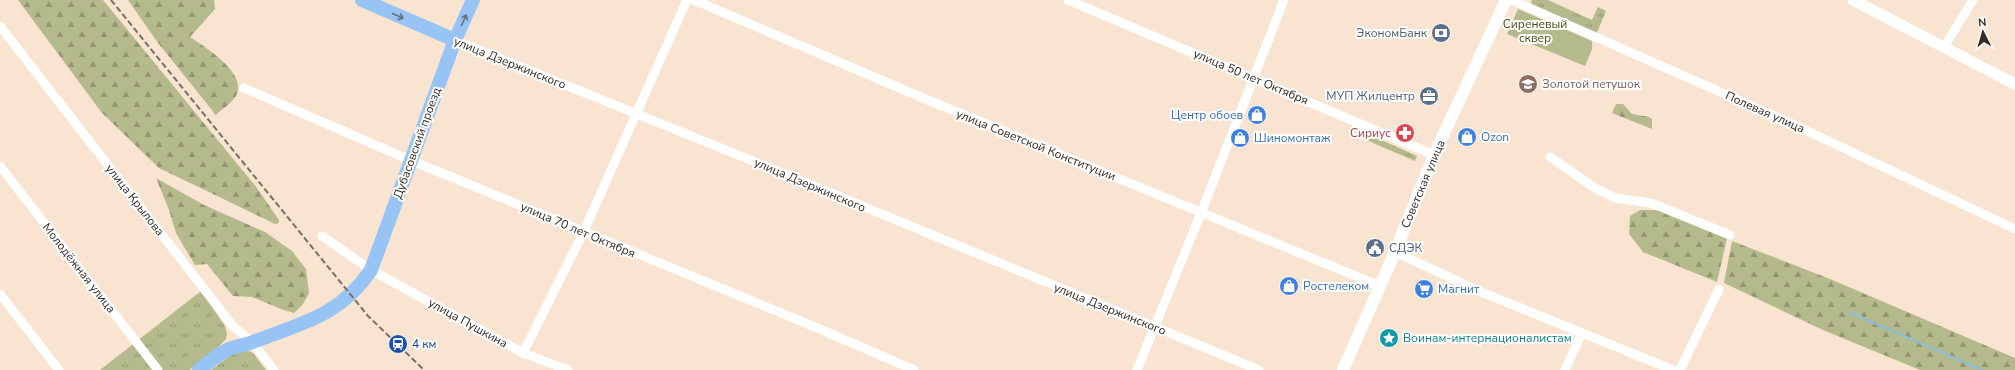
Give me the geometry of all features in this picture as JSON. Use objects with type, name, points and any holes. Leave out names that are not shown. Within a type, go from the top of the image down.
[{"type":"main road","name":"улица Дзержинского","points":[[362,0],[455,40]]},
{"type":"main road","name":"Дубасовский проезд","points":[[199,370],[228,349],[252,342],[322,316],[337,307],[360,285],[371,270],[455,40],[473,0]]},
{"type":"main road","name":"Советская улица","points":[[1343,370],[1395,252],[1434,155],[1506,0]]},
{"type":"street","points":[[523,353],[583,233],[687,0]]},
{"type":"street","name":"улица Советской Конституции","points":[[694,0],[930,101],[1380,286]]},
{"type":"street","name":"улица 50 лет Октября","points":[[1068,0],[1434,155]]},
{"type":"street","points":[[1136,370],[1201,213],[1284,0]]},
{"type":"street","name":"Полевая улица","points":[[1512,0],[1793,124],[2015,229]]},
{"type":"street","points":[[1852,0],[2015,84]]},
{"type":"street","points":[[1944,47],[1973,0]]},
{"type":"street","name":"улица Крылова","points":[[0,26],[232,325],[252,342],[274,370]]},
{"type":"street","name":"улица Дзержинского","points":[[455,40],[1259,370]]},
{"type":"street","name":"улица 70 лет Октября","points":[[244,88],[583,233],[815,327],[914,370]]},
{"type":"street","points":[[1550,157],[1595,188],[1615,198],[1650,203],[1730,235]]},
{"type":"street","name":"Молодёжная улица","points":[[0,166],[158,370]]},
{"type":"street","name":"улица Пушкина","points":[[322,236],[371,270],[523,353],[568,370]]},
{"type":"street","points":[[1395,252],[1480,291],[1673,370]]},
{"type":"street","points":[[1680,370],[1719,289]]},
{"type":"street","points":[[0,294],[59,370]]},
{"type":"street","points":[[1565,370],[1582,332]]},
{"type":"green space","points":[[18,0],[103,0],[257,188],[279,220],[279,223],[275,224],[159,168],[102,113]]},
{"type":"green space","points":[[128,0],[214,0],[215,9],[190,37],[215,54],[231,70],[236,79],[238,88],[236,96],[232,101],[216,115],[158,43]]},
{"type":"green space","points":[[1532,0],[1548,0],[1592,20],[1598,7],[1606,11],[1596,35],[1530,5]]},
{"type":"green space","name":"Сиреневый сквер","points":[[1518,9],[1592,41],[1592,49],[1585,66],[1507,34]]},
{"type":"green space","points":[[1616,104],[1623,104],[1632,114],[1649,117],[1652,119],[1652,129],[1612,113]]},
{"type":"green space","points":[[1359,130],[1417,156],[1415,161],[1357,136]]},
{"type":"green space","points":[[156,178],[204,205],[265,232],[292,251],[306,269],[309,293],[303,304],[294,313],[252,297],[233,296],[207,264],[195,265],[176,233],[169,210]]},
{"type":"green space","points":[[1640,210],[1659,210],[1727,238],[1717,282],[1643,252],[1629,234],[1630,216]]},
{"type":"green space","points":[[1732,241],[1830,279],[2015,358],[2015,370],[1920,370],[1823,330],[1724,283]]},
{"type":"green space","points":[[201,291],[225,326],[227,333],[226,339],[218,347],[189,370],[100,370]]},
{"type":"green space","points":[[246,350],[253,353],[266,370],[211,370],[236,351]]},
{"type":"waterway","points":[[1849,312],[1982,370]]},
{"type":"railway","points":[[111,0],[368,316],[424,370]]},
{"type":"place","name":"ЭкономБанк","points":[[1441,33]]},
{"type":"place","name":"Золотой петушок","points":[[1528,84]]},
{"type":"place","name":"МУП Жилцентр","points":[[1429,96]]},
{"type":"place","name":"Центр обоев","points":[[1257,115]]},
{"type":"place","name":"Сириус","points":[[1405,133]]},
{"type":"place","name":"Ozon","points":[[1467,137]]},
{"type":"place","name":"Шиномонтаж","points":[[1240,138]]},
{"type":"place","name":"СДЭК","points":[[1375,248]]},
{"type":"place","name":"Ростелеком","points":[[1289,286]]},
{"type":"place","name":"Магнит","points":[[1424,289]]},
{"type":"place","name":"Воинам-интернационалистам","points":[[1389,338]]},
{"type":"place","name":"4 км","points":[[398,344]]}]
